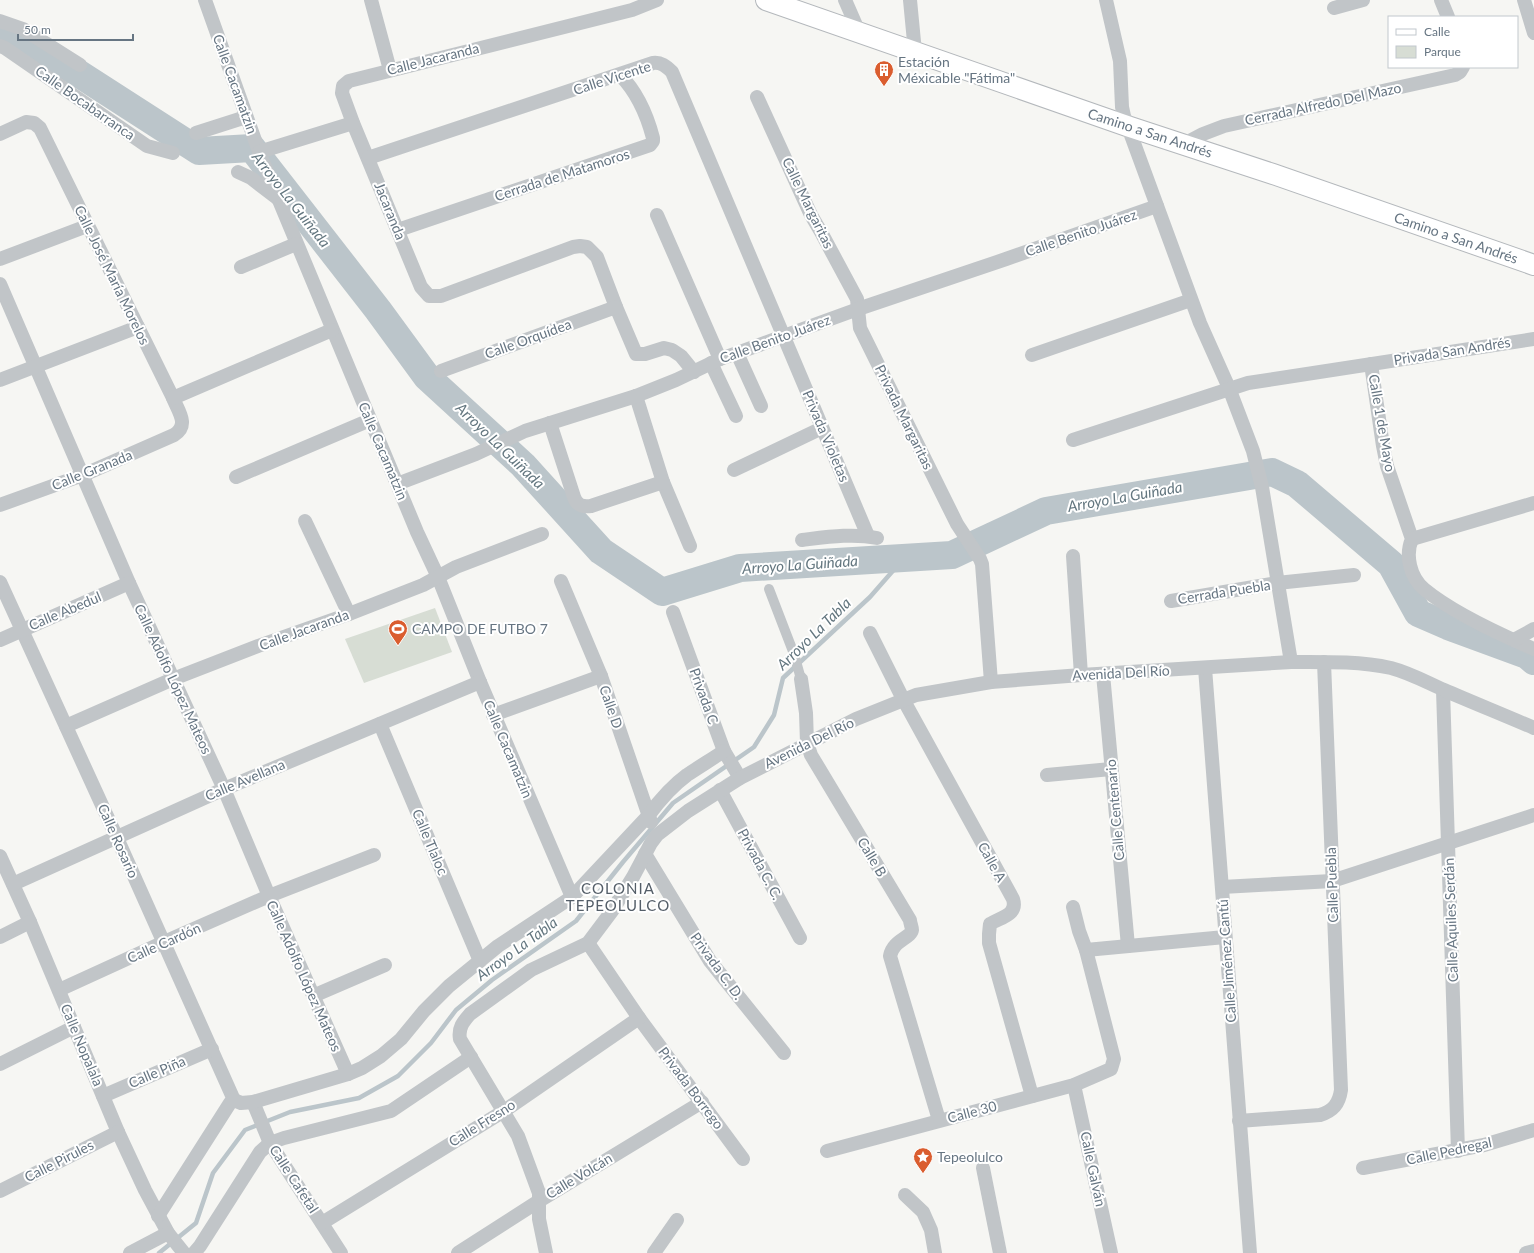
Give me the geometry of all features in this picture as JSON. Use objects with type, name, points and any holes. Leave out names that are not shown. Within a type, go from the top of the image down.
[{"type":"main road","name":"Camino a San Andrés","points":[[766,0],[1127,126],[1273,174],[1534,265]]},
{"type":"street","name":"Calle Cacamatzin","points":[[205,0],[246,117],[296,244],[572,897]]},
{"type":"street","points":[[371,0],[390,70]]},
{"type":"street","name":"Calle Jacaranda","points":[[353,123],[342,93],[343,86],[349,81],[632,10],[657,0]]},
{"type":"street","points":[[845,0],[859,32]]},
{"type":"street","points":[[910,0],[915,52]]},
{"type":"street","points":[[1106,0],[1118,50],[1122,107],[1127,126],[1158,206],[1191,300],[1229,388],[1256,462],[1262,487],[1290,662]]},
{"type":"street","points":[[1334,8],[1363,0]]},
{"type":"street","points":[[1441,0],[1448,16]]},
{"type":"street","points":[[1524,0],[1534,33]]},
{"type":"street","points":[[0,21],[23,29],[80,65]]},
{"type":"street","name":"Calle Bocabarranca","points":[[0,46],[147,146],[173,153]]},
{"type":"street","name":"Calle Vicente","points":[[368,158],[620,75],[658,63],[663,64],[672,72],[783,336]]},
{"type":"street","name":"Cerrada Alfredo Del Mazo","points":[[1184,144],[1203,134],[1224,126],[1455,75],[1463,68]]},
{"type":"street","name":"Cerrada de Matamoros","points":[[398,230],[650,145],[653,141],[652,134],[637,96],[620,75]]},
{"type":"street","name":"Calle Margaritas","points":[[758,96],[811,216],[857,299],[858,309]]},
{"type":"street","points":[[196,133],[246,117]]},
{"type":"street","name":"Calle José María Morelos","points":[[0,134],[26,122],[34,122],[40,128],[173,398],[182,420],[183,425],[181,430]]},
{"type":"street","points":[[260,154],[353,123]]},
{"type":"street","name":"Jacaranda","points":[[353,123],[421,287],[429,296],[441,296],[573,247],[580,246],[587,248],[596,257],[616,307]]},
{"type":"street","points":[[238,172],[251,178],[276,194]]},
{"type":"street","name":"Calle Benito Juárez","points":[[397,484],[487,448],[512,436],[636,396],[694,372],[715,361],[783,336],[1158,206]]},
{"type":"street","points":[[657,215],[736,416]]},
{"type":"street","points":[[0,259],[87,226]]},
{"type":"street","points":[[241,267],[296,244]]},
{"type":"street","name":"Calle Adolfo López Mateos","points":[[0,284],[129,583],[224,789],[269,896],[348,1074]]},
{"type":"street","points":[[1032,355],[1191,300]]},
{"type":"street","points":[[616,307],[636,354],[645,354],[664,348],[672,350],[681,356],[694,372]]},
{"type":"street","name":"Calle Orquídea","points":[[440,371],[616,307]]},
{"type":"street","name":"Privada Margaritas","points":[[858,309],[860,328],[959,528],[982,564],[991,682]]},
{"type":"street","points":[[0,380],[138,327]]},
{"type":"street","points":[[173,398],[332,330]]},
{"type":"street","name":"Privada Violetas","points":[[783,336],[822,428],[873,537],[831,537],[802,540]]},
{"type":"street","name":"Privada San Andrés","points":[[1073,440],[1248,383],[1534,339]]},
{"type":"street","points":[[737,353],[761,406]]},
{"type":"street","name":"Calle 1 de Mayo","points":[[1371,364],[1387,466],[1412,539],[1409,546],[1408,556],[1411,568],[1418,581],[1424,588],[1462,614],[1534,649]]},
{"type":"street","points":[[636,396],[663,482],[690,546]]},
{"type":"street","points":[[236,477],[370,420]]},
{"type":"street","points":[[550,424],[574,497],[580,505],[584,507],[592,506],[663,482]]},
{"type":"street","points":[[734,470],[822,428]]},
{"type":"street","name":"Calle Granada","points":[[0,505],[83,475],[174,435],[181,430]]},
{"type":"street","points":[[1412,539],[1534,503]]},
{"type":"street","points":[[305,521],[348,614]]},
{"type":"street","name":"Calle Jacaranda","points":[[66,726],[173,679],[424,585],[456,567],[542,534]]},
{"type":"street","points":[[1072,556],[1081,675]]},
{"type":"street","name":"Cerrada Puebla","points":[[1171,601],[1277,583],[1354,575]]},
{"type":"street","name":"Calle D","points":[[561,581],[601,676],[653,825]]},
{"type":"street","name":"Calle Rosario","points":[[0,582],[164,942],[234,1100]]},
{"type":"street","name":"Calle Abedul","points":[[0,640],[129,583]]},
{"type":"street","name":"Calle B","points":[[769,589],[794,654],[801,678],[806,713],[808,743],[811,755],[910,920],[912,929],[911,933],[895,945],[890,956],[939,1120]]},
{"type":"street","name":"Privada C","points":[[673,612],[725,753],[737,773]]},
{"type":"street","points":[[1514,640],[1534,629]]},
{"type":"street","name":"Calle A","points":[[870,633],[903,699],[1014,903],[1012,912],[1009,915],[990,924],[989,943],[1032,1096]]},
{"type":"street","name":"Avenida Del Río","points":[[471,1057],[460,1039],[459,1031],[464,1020],[470,1014],[531,970],[588,943],[634,877],[651,842],[653,825],[688,811],[720,790],[737,773],[808,743],[903,699],[932,691],[991,682],[1290,662],[1354,663],[1390,668],[1408,674],[1534,728]]},
{"type":"street","name":"Calle Puebla","points":[[1239,1120],[1320,1115],[1328,1113],[1338,1103],[1341,1090],[1324,662]]},
{"type":"street","name":"Calle Jiménez Cantú","points":[[1205,668],[1250,1253]]},
{"type":"street","name":"Calle Centenario","points":[[1103,674],[1128,946]]},
{"type":"street","points":[[494,715],[601,676]]},
{"type":"street","name":"Calle Avellana","points":[[13,884],[224,789],[480,682]]},
{"type":"street","name":"Calle Aquiles Serdán","points":[[1443,690],[1458,1151]]},
{"type":"street","name":"Calle Tlaloc","points":[[380,724],[480,961]]},
{"type":"street","points":[[158,1216],[227,1108],[234,1100],[255,1107],[348,1074],[362,1068],[381,1056],[401,1039],[449,986],[498,946],[572,897],[653,825],[658,803],[686,776],[725,753]]},
{"type":"street","points":[[1047,775],[1111,769]]},
{"type":"street","name":"Privada C. C.","points":[[720,790],[800,938]]},
{"type":"street","points":[[1222,887],[1332,881],[1534,815]]},
{"type":"street","name":"Privada C. D.","points":[[645,854],[710,961],[784,1054]]},
{"type":"street","name":"Calle Nopalala","points":[[0,856],[30,922],[118,1132],[158,1216],[170,1235],[186,1252]]},
{"type":"street","name":"Calle Cardón","points":[[59,990],[269,896],[374,856]]},
{"type":"street","points":[[1073,907],[1079,931],[1086,950],[1225,937]]},
{"type":"street","points":[[0,937],[30,922]]},
{"type":"street","name":"Privada Borrego","points":[[588,943],[639,1018],[743,1159]]},
{"type":"street","name":"Calle 30","points":[[827,1151],[1074,1085],[1107,1072],[1113,1066],[1114,1059],[1086,950]]},
{"type":"street","points":[[313,996],[385,965]]},
{"type":"street","name":"Calle Fresno","points":[[322,1223],[504,1111],[639,1018]]},
{"type":"street","points":[[0,1064],[74,1027]]},
{"type":"street","name":"Calle Piña","points":[[103,1096],[212,1049]]},
{"type":"street","points":[[186,1252],[268,1140],[284,1138],[391,1111],[471,1057],[518,1136],[539,1193],[539,1219],[546,1253]]},
{"type":"street","name":"Calle Galván","points":[[1074,1085],[1111,1253]]},
{"type":"street","name":"Calle Volcán","points":[[458,1253],[539,1201],[702,1102]]},
{"type":"street","name":"Calle Cafetal","points":[[255,1107],[268,1140],[341,1253]]},
{"type":"street","name":"Calle Pedregal","points":[[1363,1168],[1458,1151],[1534,1130]]},
{"type":"street","name":"Calle Pirules","points":[[0,1191],[118,1132]]},
{"type":"street","points":[[984,1168],[1000,1253]]},
{"type":"street","points":[[905,1194],[923,1212],[931,1230],[935,1253]]},
{"type":"street","points":[[654,1253],[677,1220]]},
{"type":"street","points":[[130,1253],[170,1235]]},
{"type":"street","points":[[1526,1253],[1534,1251]]},
{"type":"green space","name":"CAMPO DE FUTBO 7","points":[[435,608],[452,652],[364,683],[345,639]]},
{"type":"waterway","name":"Arroyo La Guiñada","points":[[0,33],[25,39],[199,151],[252,148],[378,310],[427,377],[523,465],[601,551],[662,592],[740,568],[952,555],[1046,511],[1272,472],[1297,484],[1391,564],[1418,613],[1448,626],[1527,655],[1534,661]]},
{"type":"waterway","name":"Arroyo La Tabla","points":[[159,1253],[196,1223],[213,1173],[245,1130],[290,1112],[359,1098],[398,1076],[431,1043],[456,1010],[492,980],[576,921],[673,803],[754,747],[774,715],[783,678],[870,597],[905,557]]},
{"type":"place","name":"Estación Méxicable \"Fátima\"","points":[[884,87]]},
{"type":"place","name":"CAMPO DE FUTBO 7","points":[[398,646]]},
{"type":"place","name":"Tepeolulco","points":[[923,1174]]},
{"type":"district","name":"COLONIA TEPEOLULCO","points":[[618,898]]}]
